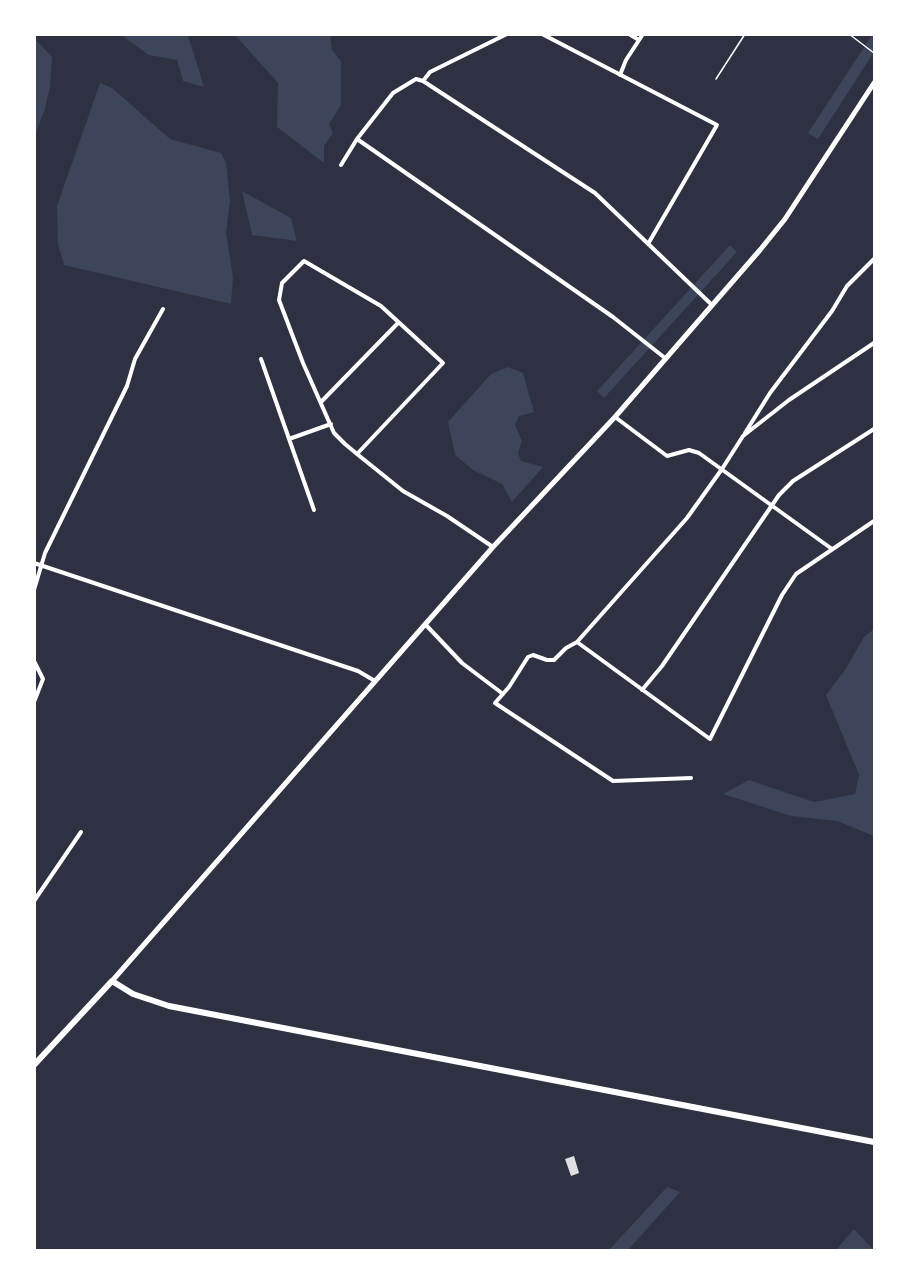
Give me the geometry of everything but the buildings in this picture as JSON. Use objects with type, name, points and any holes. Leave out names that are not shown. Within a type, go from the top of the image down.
[{"type":"highway","points":[[34,1065],[112,981],[133,994],[170,1006],[874,1142]]},
{"type":"main road","points":[[112,981],[493,547],[615,417],[760,250],[785,219],[874,83]]},
{"type":"street","points":[[423,81],[430,72],[507,34]]},
{"type":"street","points":[[542,34],[717,125],[648,244]]},
{"type":"street","points":[[629,34],[639,40]]},
{"type":"street","points":[[620,75],[626,60],[643,34]]},
{"type":"street","points":[[341,165],[357,139],[393,93],[416,79],[423,81],[595,193],[712,304]]},
{"type":"street","points":[[357,139],[613,317],[665,358]]},
{"type":"street","points":[[691,778],[614,781],[495,703],[528,657],[533,655],[554,660],[566,648],[577,642],[687,518],[722,470],[770,393],[832,311],[847,286],[874,258]]},
{"type":"street","points":[[357,454],[443,363],[381,306],[304,261],[282,283],[279,300],[303,363],[334,432],[357,454],[403,491],[447,516],[493,547]]},
{"type":"street","points":[[34,590],[45,553],[127,386],[135,359],[163,309]]},
{"type":"street","points":[[321,402],[398,323]]},
{"type":"street","points":[[743,436],[789,400],[874,343]]},
{"type":"street","points":[[261,359],[314,510]]},
{"type":"street","points":[[615,417],[667,456],[693,450],[832,549]]},
{"type":"street","points":[[289,439],[331,424]]},
{"type":"street","points":[[642,690],[662,666],[771,507],[794,482],[874,429]]},
{"type":"street","points":[[577,642],[710,739],[782,595],[796,574],[874,521]]},
{"type":"street","points":[[34,563],[358,671],[375,681]]},
{"type":"street","points":[[425,624],[462,663],[503,694]]},
{"type":"street","points":[[34,661],[43,678],[34,702]]},
{"type":"street","points":[[34,901],[81,831]]},
{"type":"lane","points":[[716,79],[745,34]]},
{"type":"lane","points":[[849,34],[874,53]]},
{"type":"shaded area","points":[[124,35],[188,35],[204,87],[183,81],[177,60],[149,55]]},
{"type":"shaded area","points":[[235,35],[330,35],[332,50],[341,61],[341,105],[329,124],[333,133],[324,146],[324,163],[277,127],[278,83]]},
{"type":"shaded area","points":[[874,35],[874,52],[818,139],[808,133]]},
{"type":"shaded area","points":[[35,39],[52,57],[50,87],[35,135]]},
{"type":"shaded area","points":[[100,83],[112,88],[170,139],[221,153],[226,163],[230,201],[226,233],[233,277],[231,304],[64,265],[58,244],[57,206]]},
{"type":"shaded area","points":[[242,191],[291,218],[297,241],[252,235]]},
{"type":"shaded area","points":[[730,245],[737,252],[604,398],[597,391]]},
{"type":"shaded area","points":[[508,367],[523,373],[534,412],[519,416],[515,425],[522,441],[518,453],[521,461],[543,467],[512,502],[502,484],[473,470],[455,455],[448,422],[491,374]]},
{"type":"shaded area","points":[[874,629],[874,836],[837,821],[791,816],[723,794],[749,780],[814,802],[855,794],[859,775],[826,695],[845,670],[864,637]]},
{"type":"shaded area","points":[[667,1187],[680,1192],[628,1250],[609,1250]]},
{"type":"shaded area","points":[[854,1229],[874,1250],[836,1250]]}]
